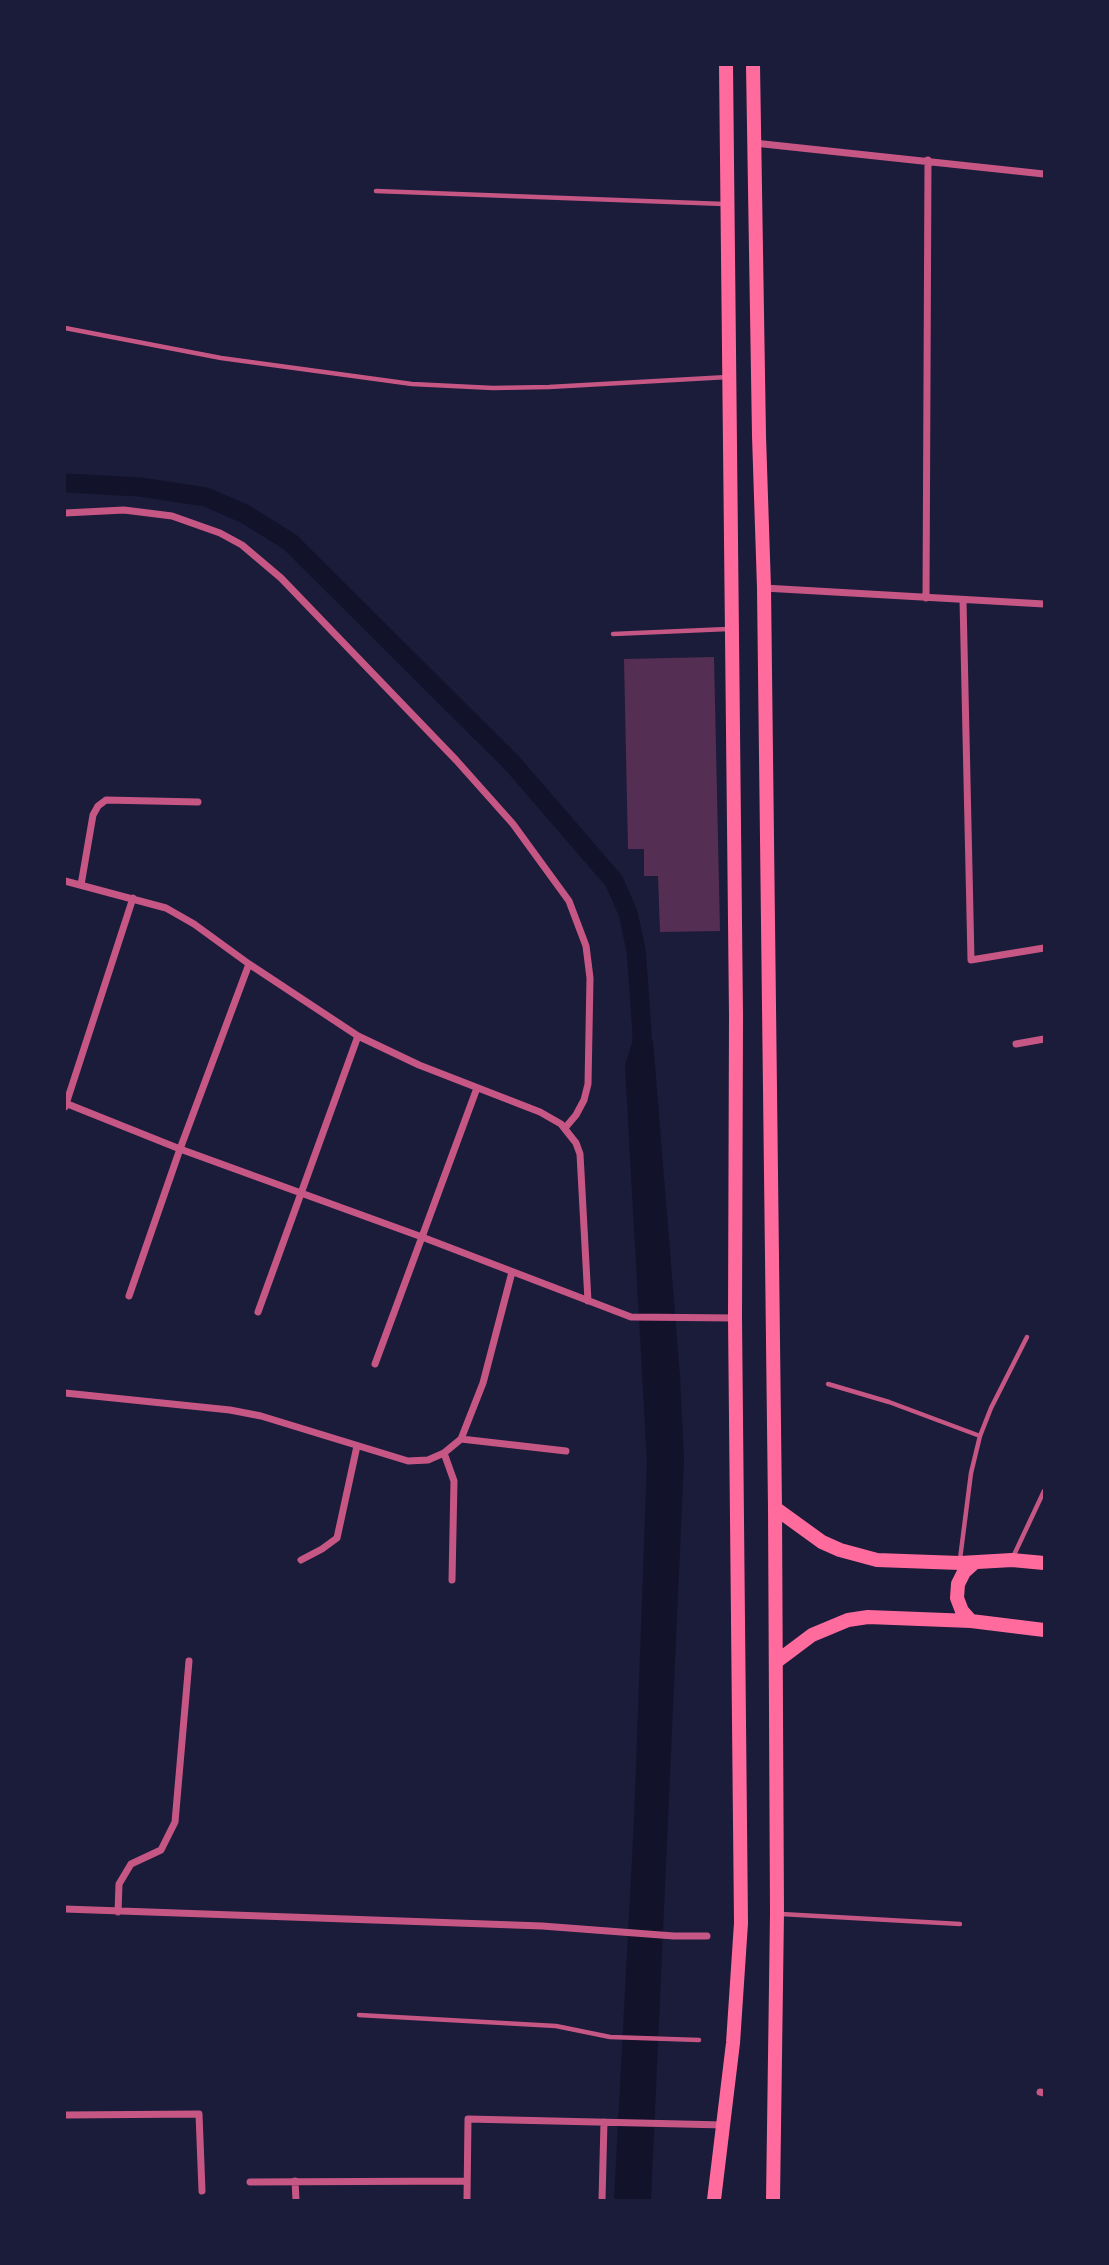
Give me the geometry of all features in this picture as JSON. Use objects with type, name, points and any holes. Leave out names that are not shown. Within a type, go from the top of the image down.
[{"type":"main road","points":[[714,2200],[733,2043],[741,1923],[735,1318],[733,629],[726,65]]},
{"type":"main road","points":[[753,65],[764,588],[775,1508],[776,1913],[773,2200]]},
{"type":"main road","points":[[775,1508],[822,1542],[858,1556],[896,1562],[967,1563],[1012,1560],[1044,1563]]},
{"type":"main road","points":[[967,1563],[958,1584],[957,1598],[962,1611],[971,1621]]},
{"type":"main road","points":[[776,1662],[811,1635],[848,1620],[887,1617],[971,1621],[1044,1630]]},
{"type":"street","points":[[754,143],[1044,174]]},
{"type":"street","points":[[926,598],[928,160]]},
{"type":"street","points":[[65,513],[124,510],[172,516],[220,533],[242,545],[281,578],[456,760],[513,824],[569,901],[586,946],[590,978],[588,1084],[584,1100],[565,1128]]},
{"type":"street","points":[[764,588],[1044,604]]},
{"type":"street","points":[[963,600],[971,960],[1044,948]]},
{"type":"street","points":[[81,885],[93,815],[98,806],[106,800],[198,802]]},
{"type":"street","points":[[65,881],[166,908],[194,924],[248,964],[358,1036],[419,1065],[540,1112],[565,1128],[576,1143],[582,1166],[588,1301]]},
{"type":"street","points":[[133,898],[65,1104],[631,1317],[735,1318]]},
{"type":"street","points":[[130,1296],[180,1149],[248,964]]},
{"type":"street","points":[[258,1312],[358,1036]]},
{"type":"street","points":[[1016,1044],[1044,1039]]},
{"type":"street","points":[[375,1364],[477,1088]]},
{"type":"street","points":[[65,1402],[65,1393],[230,1410],[261,1416],[408,1461],[428,1460],[444,1453],[461,1439],[483,1383],[513,1272]]},
{"type":"street","points":[[461,1439],[566,1451]]},
{"type":"street","points":[[301,1560],[337,1538],[357,1446]]},
{"type":"street","points":[[444,1453],[454,1481],[452,1580]]},
{"type":"street","points":[[118,1912],[119,1884],[131,1864],[161,1850],[175,1822],[189,1661]]},
{"type":"street","points":[[65,1909],[542,1926],[707,1936]]},
{"type":"street","points":[[65,2115],[199,2114],[202,2191]]},
{"type":"street","points":[[467,2200],[468,2119],[724,2125]]},
{"type":"street","points":[[602,2200],[604,2122]]},
{"type":"street","points":[[295,2181],[296,2200]]},
{"type":"street","points":[[250,2182],[467,2181]]},
{"type":"lane","points":[[376,191],[728,205]]},
{"type":"lane","points":[[65,328],[221,359],[412,384],[493,388],[729,377]]},
{"type":"lane","points":[[613,634],[733,629]]},
{"type":"lane","points":[[967,1563],[971,1473],[980,1436],[1027,1337]]},
{"type":"lane","points":[[828,1384],[889,1402],[980,1436]]},
{"type":"lane","points":[[1012,1560],[1044,1491]]},
{"type":"lane","points":[[776,1913],[960,1924]]},
{"type":"lane","points":[[359,2015],[556,2025],[610,2037],[699,2040]]},
{"type":"shaded area","points":[[642,1031],[653,1041],[680,1376],[684,1460],[651,2200],[614,2200],[634,1821],[647,1462],[625,1065],[631,1046]]},
{"type":"building","points":[[714,657],[720,931],[660,932],[658,876],[644,876],[644,849],[628,849],[624,659]]},
{"type":"waterway","points":[[65,483],[140,487],[206,497],[245,514],[290,542],[513,764],[614,881],[628,913],[636,950],[642,1031],[641,1056]]}]
